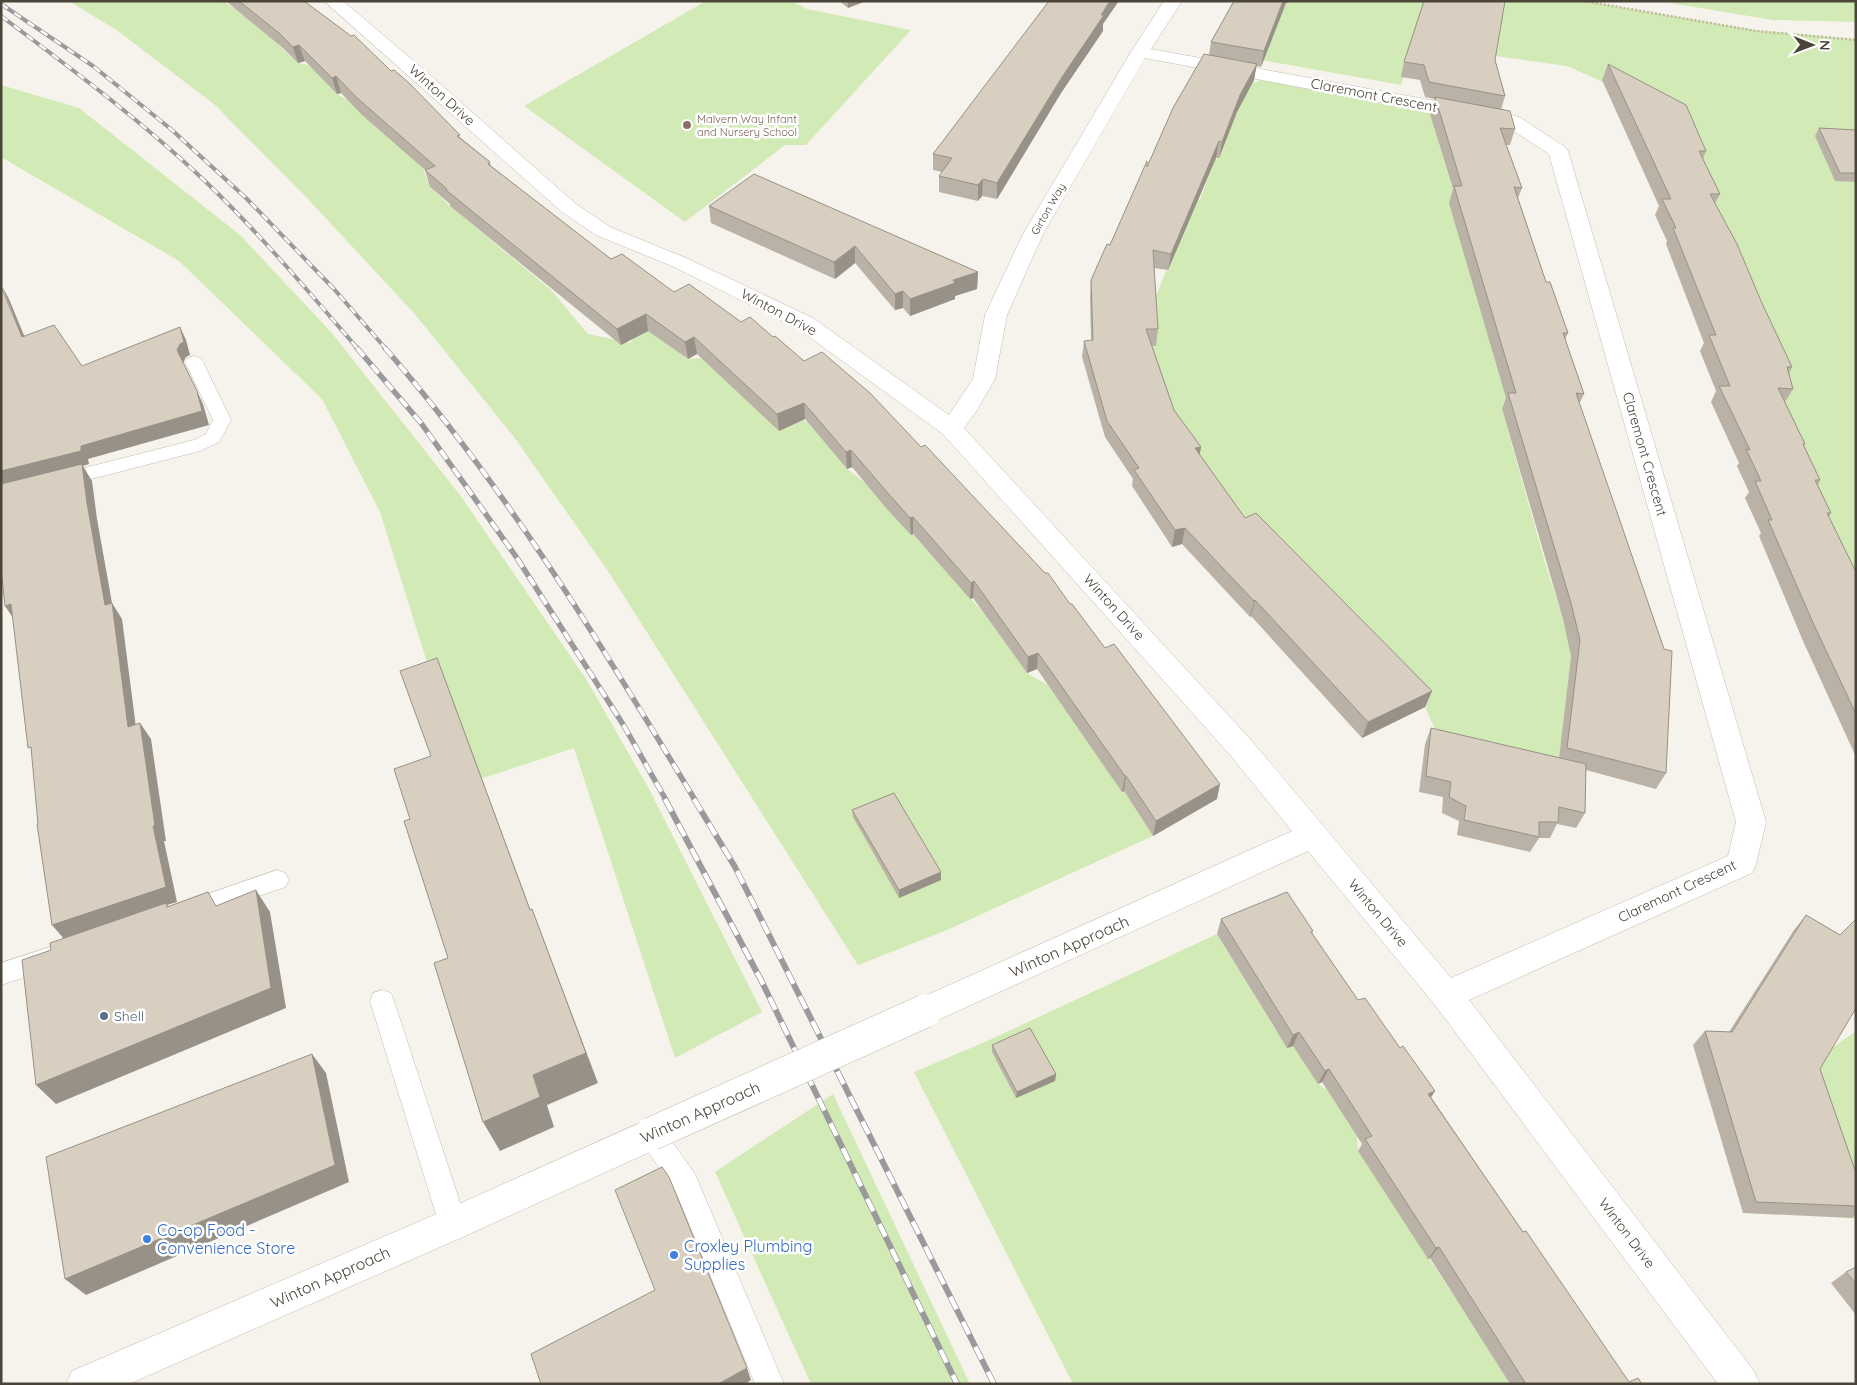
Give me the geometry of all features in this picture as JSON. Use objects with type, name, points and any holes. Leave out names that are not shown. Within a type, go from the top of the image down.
[{"type":"street","name":"Winton Drive","points":[[332,1],[403,60],[569,208],[604,232],[679,262],[806,323],[951,428],[1241,748],[1446,995],[1741,1384]]},
{"type":"street","name":"Girton Way","points":[[951,428],[969,405],[984,379],[996,315],[1033,234],[1140,52],[1173,1]]},
{"type":"street","name":"Claremont Crescent","points":[[1140,52],[1512,121],[1558,151],[1751,822],[1741,864],[1446,995]]},
{"type":"street","name":"Winton Approach","points":[[85,1384],[453,1224],[1313,836]]},
{"type":"lane","points":[[39,486],[200,445],[213,438],[222,420],[194,362]]},
{"type":"lane","points":[[167,918],[277,880]]},
{"type":"lane","points":[[1,974],[75,949]]},
{"type":"lane","points":[[382,1001],[453,1224]]},
{"type":"lane","points":[[651,1134],[686,1183],[770,1384]]},
{"type":"path","points":[[1584,1],[1756,31],[1856,40]]},
{"type":"path","points":[[1606,1],[1612,6]]},
{"type":"green space","points":[[69,1],[222,1],[236,9],[298,63],[313,66],[337,94],[351,102],[378,129],[393,140],[423,168],[430,187],[450,206],[551,290],[588,334],[630,343],[643,326],[687,359],[701,358],[808,423],[847,469],[868,485],[983,612],[1027,673],[1048,685],[1125,793],[1153,836],[947,930],[858,965],[610,574],[514,437],[414,313],[307,198],[215,105],[118,31]]},
{"type":"green space","name":"Malvern Way Infant and Nursery School","points":[[706,1],[791,1],[807,9],[911,30],[806,145],[785,145],[685,222],[524,106]]},
{"type":"green space","points":[[1287,1],[1584,1],[1755,30],[1856,39],[1856,615],[1610,85],[1567,66],[1416,45],[1401,85],[1250,58],[1262,28],[1277,25]]},
{"type":"green space","points":[[1658,1],[1856,1],[1856,22],[1773,20]]},
{"type":"green space","points":[[1261,80],[1453,118],[1439,144],[1457,203],[1493,353],[1509,408],[1502,410],[1546,566],[1572,647],[1557,776],[1444,749],[1425,707],[1217,500],[1146,353],[1155,346],[1152,295],[1157,294],[1196,203],[1200,199],[1215,160],[1219,158],[1234,118],[1252,83]]},
{"type":"green space","points":[[1,85],[79,108],[240,235],[331,332],[460,495],[586,679],[649,789],[762,1012],[675,1058],[574,748],[465,784],[380,512],[322,399],[179,261],[1,157]]},
{"type":"green space","points":[[1217,934],[1276,1031],[1290,1041],[1318,1084],[1327,1090],[1357,1136],[1358,1151],[1510,1384],[1073,1384],[914,1072],[985,1042]]},
{"type":"green space","points":[[1856,1031],[1856,1220],[1852,1218],[1795,1049],[1822,1055]]},
{"type":"green space","points":[[833,1094],[970,1384],[811,1384],[715,1172]]},
{"type":"building","points":[[239,1],[304,1],[351,36],[354,35],[391,71],[394,70],[409,83],[460,135],[457,136],[490,162],[488,164],[611,259],[622,254],[674,292],[689,284],[741,322],[750,317],[804,361],[822,352],[870,393],[921,447],[925,445],[1045,573],[1048,573],[1105,648],[1114,644],[1220,784],[1156,821],[1038,653],[1028,657],[974,581],[971,583],[913,517],[910,518],[851,450],[846,452],[804,403],[777,414],[694,337],[685,342],[646,314],[617,329],[446,190],[425,170],[435,166],[356,97],[336,76],[332,78],[299,45],[293,47],[279,33]]},
{"type":"building","points":[[1049,1],[1110,1],[1101,15],[1104,15],[1062,77],[997,183],[983,179],[978,185],[939,176],[952,158],[933,154]]},
{"type":"building","points":[[1234,1],[1283,1],[1264,51],[1211,42]]},
{"type":"building","points":[[1424,1],[1505,1],[1495,60],[1505,96],[1429,82],[1424,65],[1404,62]]},
{"type":"building","points":[[1204,54],[1257,64],[1240,95],[1222,142],[1219,141],[1171,254],[1153,250],[1158,329],[1146,329],[1174,410],[1201,447],[1195,448],[1245,518],[1256,513],[1432,691],[1368,722],[1255,600],[1185,528],[1175,530],[1134,470],[1139,468],[1107,421],[1084,341],[1093,340],[1091,280],[1107,244],[1110,245],[1173,108]]},
{"type":"building","points":[[1608,64],[1686,105],[1706,151],[1699,151],[1720,194],[1710,194],[1737,244],[1792,367],[1787,367],[1793,389],[1778,388],[1820,480],[1815,480],[1831,513],[1827,513],[1856,572],[1856,714],[1768,520],[1772,520],[1755,481],[1761,481],[1746,449],[1750,450],[1719,386],[1730,386],[1709,335],[1716,335],[1673,228],[1676,228],[1662,199],[1671,199]]},
{"type":"building","points":[[1435,97],[1510,111],[1515,129],[1500,128],[1522,188],[1514,187],[1546,282],[1550,282],[1568,333],[1563,333],[1584,394],[1576,393],[1664,649],[1672,651],[1666,773],[1567,748],[1580,640],[1571,603],[1508,393],[1516,393],[1454,186],[1462,186]]},
{"type":"building","points":[[1819,128],[1856,130],[1856,173],[1840,173]]},
{"type":"building","points":[[754,174],[978,272],[953,280],[955,283],[910,299],[903,291],[895,294],[855,246],[834,262],[709,206]]},
{"type":"building","points":[[1,286],[22,337],[54,325],[82,366],[180,327],[184,342],[180,344],[177,350],[197,391],[202,411],[81,446],[81,451],[1,471]]},
{"type":"building","points":[[82,464],[105,605],[112,603],[128,727],[140,723],[155,826],[153,826],[166,887],[52,925],[37,824],[31,747],[28,748],[11,604],[5,606],[1,578],[1,484]]},
{"type":"building","points":[[437,658],[530,910],[532,909],[586,1053],[533,1075],[540,1097],[483,1122],[434,963],[448,958],[404,821],[410,819],[394,769],[431,756],[400,671]]},
{"type":"building","points":[[1431,728],[1586,764],[1585,813],[1559,807],[1558,822],[1539,822],[1539,837],[1464,820],[1466,806],[1449,797],[1451,782],[1426,776]]},
{"type":"building","points":[[894,793],[941,872],[899,890],[852,810]]},
{"type":"building","points":[[256,890],[271,988],[36,1085],[22,960],[51,950],[50,943],[166,903],[167,907],[208,892],[216,906]]},
{"type":"building","points":[[1287,892],[1313,931],[1311,932],[1358,1000],[1365,998],[1400,1048],[1403,1046],[1435,1091],[1428,1094],[1523,1232],[1526,1231],[1629,1382],[1638,1378],[1642,1384],[1526,1384],[1439,1247],[1436,1248],[1365,1139],[1372,1136],[1329,1069],[1325,1071],[1299,1032],[1293,1035],[1221,919]]},
{"type":"building","points":[[1806,915],[1840,935],[1856,919],[1856,1008],[1820,1069],[1856,1173],[1856,1206],[1756,1202],[1705,1031],[1732,1032]]},
{"type":"building","points":[[1030,1028],[1056,1074],[1017,1092],[992,1045]]},
{"type":"building","name":"Co-op Food - Convenience Store","points":[[312,1054],[335,1165],[65,1279],[46,1157]]},
{"type":"building","name":"Croxley Plumbing Supplies","points":[[662,1167],[669,1177],[747,1368],[718,1384],[541,1384],[531,1354],[655,1290],[615,1190]]},
{"type":"building","points":[[1856,1267],[1856,1283],[1846,1272]]},
{"type":"railway","points":[[1,4],[93,66],[172,130],[247,199],[334,289],[386,349]]},
{"type":"railway","points":[[1,16],[81,76],[183,160],[266,243],[358,349]]},
{"type":"railway","points":[[357,348],[421,423],[517,558],[624,726],[666,800]]},
{"type":"railway","points":[[385,348],[471,455],[550,567],[624,683],[695,800]]},
{"type":"railway","points":[[665,799],[762,982],[957,1384]]},
{"type":"railway","points":[[694,799],[735,867],[994,1384]]},
{"type":"place","name":"Malvern Way Infant and Nursery School","points":[[687,125]]},
{"type":"place","name":"Shell","points":[[104,1016]]},
{"type":"place","name":"Co-op Food - Convenience Store","points":[[147,1239]]},
{"type":"place","name":"Croxley Plumbing Supplies","points":[[674,1255]]}]
